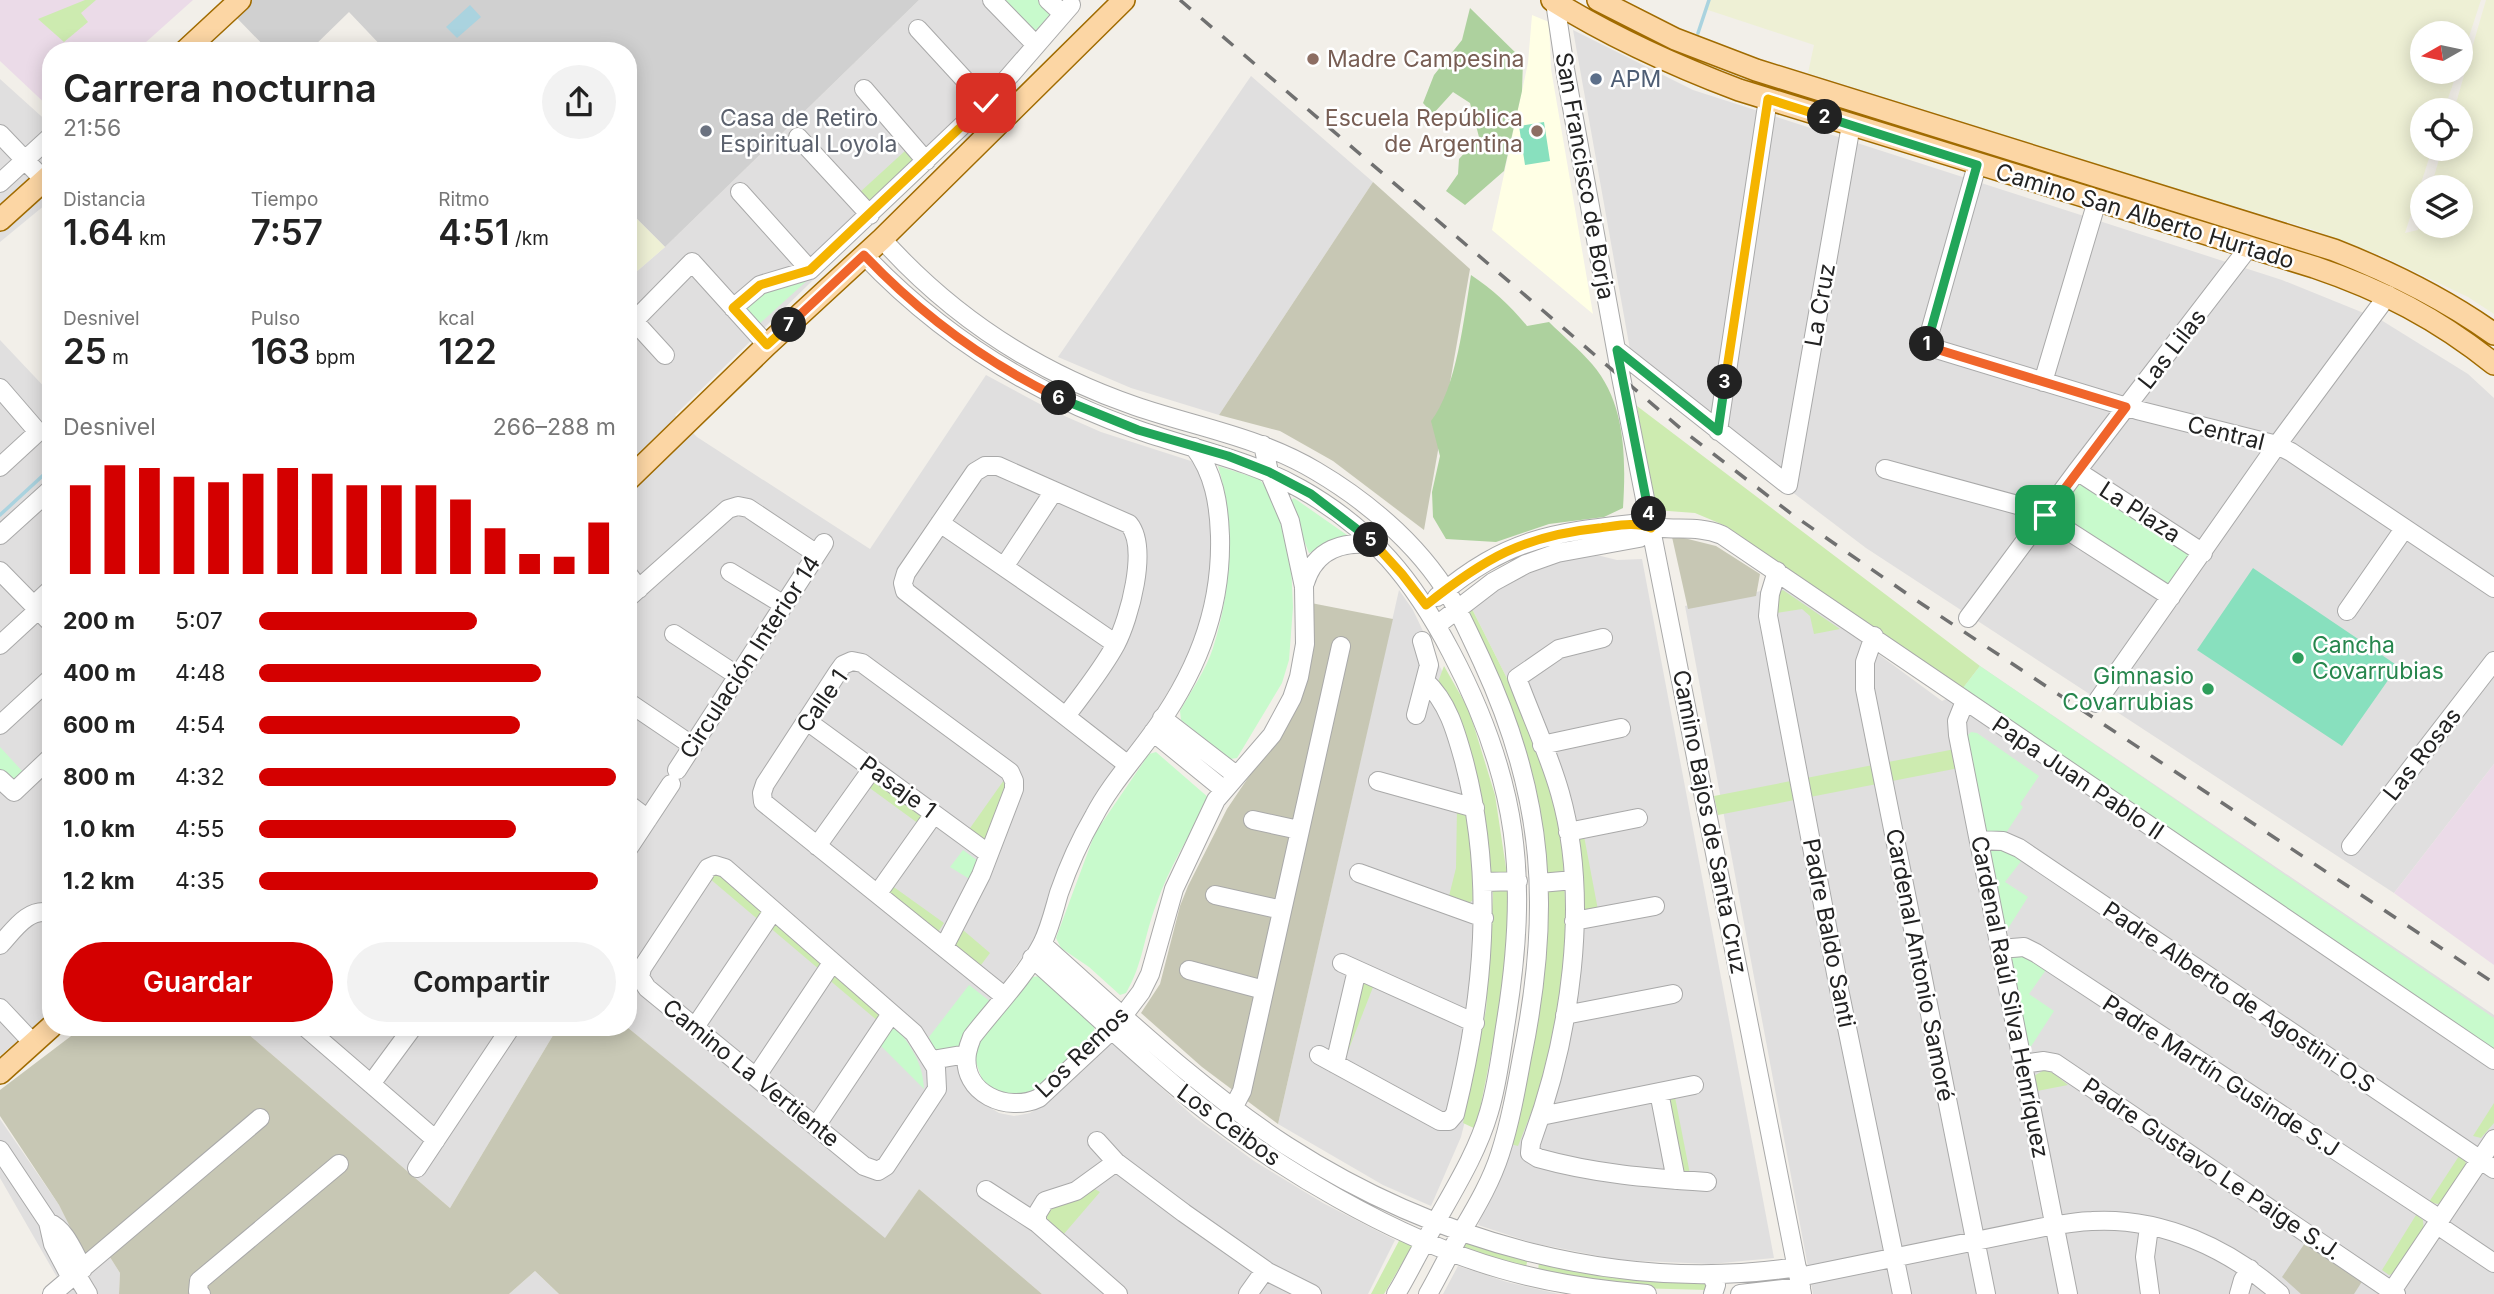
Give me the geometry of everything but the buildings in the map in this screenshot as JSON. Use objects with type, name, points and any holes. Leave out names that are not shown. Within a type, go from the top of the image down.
[{"type":"main road","points":[[195,42],[240,0]]},
{"type":"main road","points":[[637,471],[767,345],[882,239],[1124,0]]},
{"type":"main road","name":"Camino San Alberto Hurtado","points":[[1598,0],[1666,35],[1756,70],[2343,254],[2404,281],[2494,334]]},
{"type":"main road","name":"Camino San Alberto Hurtado","points":[[1553,1],[1665,61],[1768,99],[2343,277],[2388,295],[2441,326],[2494,364]]},
{"type":"main road","points":[[0,220],[42,182]]},
{"type":"main road","points":[[0,1073],[42,1034]]},
{"type":"street","points":[[992,0],[1036,45]]},
{"type":"street","points":[[733,308],[760,285],[810,270],[986,103],[1067,9],[1048,0]]},
{"type":"street","name":"San Francisco de Borja","points":[[1553,1],[1617,350]]},
{"type":"street","points":[[918,29],[986,103]]},
{"type":"street","points":[[864,89],[926,161]]},
{"type":"street","points":[[1718,431],[1768,99]]},
{"type":"street","name":"La Cruz","points":[[1718,431],[1788,485],[1851,125]]},
{"type":"street","points":[[0,134],[42,173]]},
{"type":"street","points":[[798,136],[870,215]]},
{"type":"street","points":[[0,183],[42,144]]},
{"type":"street","name":"Central","points":[[1977,165],[1926,346],[2126,407],[2277,445],[2494,588]]},
{"type":"street","points":[[740,192],[810,270]]},
{"type":"street","points":[[2043,382],[2097,201]]},
{"type":"street","points":[[882,239],[931,289],[993,337],[1040,366],[1138,407],[1218,429],[1263,445],[1316,471],[1375,513],[1412,547],[1457,608],[1495,691],[1515,744],[1528,790],[1535,827],[1540,883],[1537,963],[1526,1040],[1510,1120],[1499,1158],[1483,1195],[1428,1294]]},
{"type":"street","name":"Las Lilas","points":[[1968,618],[2249,247]]},
{"type":"street","points":[[864,255],[921,311],[980,355],[1027,383],[1130,427],[1228,456],[1269,472],[1330,507],[1376,545],[1426,605],[1475,699],[1494,749],[1508,801],[1518,881],[1515,960],[1499,1070],[1488,1115],[1460,1181],[1396,1294]]},
{"type":"street","points":[[637,318],[692,262],[767,345]]},
{"type":"street","points":[[2096,703],[2277,445],[2388,295]]},
{"type":"street","points":[[637,324],[664,355]]},
{"type":"street","points":[[980,355],[988,348],[993,337]]},
{"type":"street","points":[[1617,350],[1718,431]]},
{"type":"street","name":"Camino Bajos de Santa Cruz","points":[[1617,350],[1800,1281]]},
{"type":"street","points":[[1066,401],[1067,391],[1074,382]]},
{"type":"street","points":[[0,388],[38,432],[0,467]]},
{"type":"street","name":"Los Remos","points":[[967,1060],[971,1078],[986,1096],[1007,1104],[1023,1104],[1046,1093],[1118,1023],[1141,992],[1150,974],[1174,889],[1216,800],[1272,735],[1292,698],[1305,644],[1304,587],[1290,522],[1269,472],[1263,445]]},
{"type":"street","points":[[934,1064],[967,1060],[972,1037],[1037,951],[1070,864],[1104,798],[1182,689],[1198,657],[1212,616],[1219,573],[1220,521],[1206,463],[1194,447]]},
{"type":"street","points":[[1066,716],[1116,644],[1134,582],[1138,545],[1135,532],[1129,524],[998,466],[985,466],[975,472],[906,573],[903,583],[905,591],[1128,765]]},
{"type":"street","points":[[1885,469],[2036,510],[2171,597]]},
{"type":"street","name":"La Plaza","points":[[2077,471],[2203,553]]},
{"type":"street","points":[[1004,568],[1054,491]]},
{"type":"street","points":[[0,535],[42,497]]},
{"type":"street","name":"Circulación Interior 14","points":[[637,590],[728,509],[738,506],[748,508],[820,549],[637,836]]},
{"type":"street","points":[[940,523],[1116,644]]},
{"type":"street","name":"Papa Juan Pablo II","points":[[1426,605],[1484,562],[1529,541],[1569,531],[1640,523],[1651,528],[1707,529],[1722,535],[2494,1060]]},
{"type":"street","points":[[1437,625],[1493,582],[1526,564],[1557,553],[1639,538],[1651,528]]},
{"type":"street","points":[[2347,611],[2404,529]]},
{"type":"street","points":[[1304,587],[1311,567],[1327,551],[1348,544],[1376,545]]},
{"type":"street","points":[[0,570],[42,613]]},
{"type":"street","name":"Padre Baldo Santi","points":[[1777,571],[1770,594],[1768,616],[1836,975],[1902,1294]]},
{"type":"street","points":[[730,572],[784,605]]},
{"type":"street","points":[[0,645],[42,600]]},
{"type":"street","points":[[674,634],[738,676]]},
{"type":"street","name":"Cardenal Antonio Samoré","points":[[1874,636],[1865,662],[1865,689],[1986,1294]]},
{"type":"street","points":[[1603,638],[1559,649],[1517,678],[1560,793],[1574,880],[1573,971],[1554,1075],[1530,1153],[1538,1158],[1594,1172],[1707,1182]]},
{"type":"street","points":[[1416,715],[1429,658],[1422,640]]},
{"type":"street","points":[[1233,1108],[1241,1091],[1341,646]]},
{"type":"street","name":"Las Rosas","points":[[2351,846],[2494,661]]},
{"type":"street","name":"Calle 1","points":[[944,947],[981,875],[1014,789],[1014,781],[1010,772],[862,663],[843,665],[765,784],[762,797],[766,807],[878,893],[944,947],[1004,996]]},
{"type":"street","points":[[1425,681],[1438,693],[1458,740],[1475,808],[1483,882],[1484,918],[1475,1023],[1455,1114],[1449,1121],[1440,1121],[1327,1060],[1350,966],[1475,1023]]},
{"type":"street","points":[[0,725],[42,686]]},
{"type":"street","points":[[1475,699],[1495,691]]},
{"type":"street","name":"Cardenal Raúl Silva Henríquez","points":[[1965,701],[1957,728],[2068,1294]]},
{"type":"street","points":[[637,708],[693,746]]},
{"type":"street","name":"Pasaje 1","points":[[807,721],[989,854]]},
{"type":"street","points":[[1158,725],[1236,775]]},
{"type":"street","points":[[1158,725],[1223,789]]},
{"type":"street","points":[[1542,745],[1621,728]]},
{"type":"street","points":[[0,779],[14,792],[42,766]]},
{"type":"street","points":[[817,846],[872,769]]},
{"type":"street","points":[[1378,781],[1475,808]]},
{"type":"street","points":[[637,810],[649,819]]},
{"type":"street","points":[[878,893],[934,814]]},
{"type":"street","points":[[1568,832],[1638,818]]},
{"type":"street","points":[[1253,820],[1299,830]]},
{"type":"street","name":"Padre Alberto de Agostini O.S","points":[[1979,840],[2003,841],[2019,848],[2487,1164]]},
{"type":"street","name":"Camino La Vertiente","points":[[715,865],[725,869],[774,911],[914,1033],[934,1064],[937,1089],[886,1166],[878,1171],[864,1166],[647,988],[640,977],[642,968],[708,868],[715,865]]},
{"type":"street","points":[[1359,873],[1484,918]]},
{"type":"street","points":[[1540,883],[1574,880]]},
{"type":"street","points":[[1483,882],[1518,881]]},
{"type":"street","points":[[1215,895],[1282,910]]},
{"type":"street","points":[[1574,921],[1655,905]]},
{"type":"street","points":[[695,1027],[774,911]]},
{"type":"street","points":[[0,945],[30,915],[42,912]]},
{"type":"street","name":"Padre Martín Gusinde S.J","points":[[2000,949],[2024,947],[2036,953],[2438,1222],[2494,1263]]},
{"type":"street","name":"Los Ceibos","points":[[1037,951],[1118,1023],[1192,1100],[1282,1153],[1436,1223],[1541,1256],[1623,1269],[1711,1275],[1763,1272],[1800,1281]]},
{"type":"street","points":[[1515,960],[1537,963]]},
{"type":"street","points":[[756,1077],[832,962]]},
{"type":"street","points":[[1189,971],[1264,990]]},
{"type":"street","points":[[1565,1014],[1673,994]]},
{"type":"street","points":[[0,1008],[33,1042]]},
{"type":"street","points":[[816,1126],[891,1014]]},
{"type":"street","name":"Los Ceibos","points":[[1118,1023],[1233,1108],[1282,1153],[1345,1202],[1425,1241],[1500,1269],[1598,1290],[1647,1294]]},
{"type":"street","points":[[318,1036],[436,1140]]},
{"type":"street","points":[[371,1084],[406,1036]]},
{"type":"street","points":[[417,1168],[505,1036]]},
{"type":"street","name":"Padre Gustavo Le Paige S.J.","points":[[2023,1064],[2044,1060],[2055,1063],[2392,1293]]},
{"type":"street","points":[[1541,1116],[1694,1084]]},
{"type":"street","points":[[1659,1092],[1676,1180]]},
{"type":"street","points":[[52,1294],[260,1118]]},
{"type":"street","points":[[2392,1293],[2438,1222],[2487,1164],[2494,1139]]},
{"type":"street","points":[[1097,1141],[1116,1163],[1265,1270],[1312,1294]]},
{"type":"street","points":[[0,1150],[48,1222],[53,1244],[76,1273],[88,1294]]},
{"type":"street","points":[[1037,1223],[1037,1214],[1045,1200],[1076,1191],[1116,1163]]},
{"type":"street","points":[[201,1294],[198,1291],[199,1281],[339,1164]]},
{"type":"street","points":[[986,1190],[1037,1223],[1118,1294]]},
{"type":"street","points":[[1740,1294],[2054,1225],[2092,1221],[2116,1221],[2180,1234],[2209,1246],[2250,1269],[2280,1294]]},
{"type":"street","points":[[2149,1227],[2145,1263],[2150,1294]]},
{"type":"street","points":[[1533,1278],[1533,1265],[1541,1256]]},
{"type":"street","points":[[2239,1294],[2250,1269]]},
{"type":"street","points":[[1248,1294],[1265,1270]]},
{"type":"street","points":[[1711,1275],[1716,1285],[1713,1294]]},
{"type":"shaded area","points":[[0,0],[193,0],[146,42],[42,42],[42,101],[0,61]]},
{"type":"shaded area","name":"Casa de Retiro Espiritual Loyola","points":[[250,0],[919,0],[665,247],[637,219],[637,42],[377,42],[349,12],[318,42],[260,42],[234,15]]},
{"type":"shaded area","points":[[919,0],[1081,0],[990,107],[675,415],[697,437],[870,549],[986,375],[1051,410],[1101,432],[1194,462],[1201,475],[1210,508],[1210,576],[1193,650],[1131,753],[1033,942],[965,1036],[973,1092],[999,1113],[1014,1116],[1030,1113],[1044,1104],[1112,1043],[1194,1117],[1254,1161],[1323,1203],[1395,1240],[1368,1294],[1042,1294],[919,1189],[885,1239],[637,1035],[637,271]]},
{"type":"shaded area","points":[[1708,0],[2481,0],[2473,24],[2473,21],[2410,21],[2410,84],[2453,84],[2448,98],[2410,98],[2410,161],[2428,161],[2424,175],[2410,175],[2410,217],[2405,233],[2410,232],[2410,238],[2473,238],[2473,175],[2434,175],[2439,161],[2473,161],[2473,98],[2457,98],[2462,84],[2473,84],[2473,45],[2486,0],[2494,0],[2494,314],[2468,297],[2382,256],[2314,230],[1808,73],[1814,45],[1705,9]]},
{"type":"shaded area","name":"Escuela República de Argentina","points":[[1532,15],[1549,22],[1551,69],[1593,314],[1492,230],[1528,63]]},
{"type":"shaded area","points":[[1573,30],[1693,90],[2282,280],[2381,320],[2468,374],[2494,398],[2494,764],[2394,893],[1866,548],[1634,372]]},
{"type":"shaded area","points":[[1251,76],[1373,182],[1219,415],[1131,388],[1058,357]]},
{"type":"shaded area","points":[[0,79],[42,117],[42,207],[0,242]]},
{"type":"shaded area","points":[[1373,182],[1470,269],[1424,530],[1333,461],[1280,431],[1219,415]]},
{"type":"shaded area","points":[[637,219],[665,247],[637,271]]},
{"type":"shaded area","points":[[0,340],[42,384],[42,1020],[0,1056]]},
{"type":"shaded area","points":[[1672,537],[1716,546],[1760,574],[1756,596],[1688,609]]},
{"type":"shaded area","points":[[1597,555],[1617,560],[1642,559],[1774,1258],[1711,1264],[1619,1260],[1533,1243],[1478,1225],[1510,1144],[1567,937],[1564,890],[1527,718],[1472,609],[1529,572],[1563,561]]},
{"type":"shaded area","points":[[1786,586],[1942,701],[1960,692],[1980,666],[2494,1015],[2494,1294],[1813,1294],[1685,606]]},
{"type":"shaded area","points":[[1399,590],[1413,610],[1461,711],[1487,803],[1494,867],[1484,1044],[1461,1137],[1431,1206],[1383,1185],[1278,1124]]},
{"type":"shaded area","points":[[1311,603],[1393,619],[1278,1124],[1202,1067],[1141,1013],[1160,984],[1180,906],[1188,886],[1227,809],[1293,711]]},
{"type":"shaded area","points":[[2494,764],[2494,965],[2394,893]]},
{"type":"shaded area","points":[[637,1035],[885,1238],[919,1189],[1042,1294],[559,1294],[535,1271],[509,1294],[119,1294],[120,1273],[101,1243],[84,1255],[59,1205],[0,1116],[0,1090],[71,1036],[250,1036],[450,1208],[553,1036]]},
{"type":"shaded area","points":[[250,1036],[553,1036],[450,1208]]},
{"type":"shaded area","points":[[0,1119],[59,1205],[84,1255],[101,1243],[120,1273],[119,1294],[42,1294],[58,1279],[0,1178]]},
{"type":"shaded area","points":[[2305,1243],[2363,1280],[2354,1294],[2301,1294],[2282,1277]]},
{"type":"shaded area","points":[[1458,1266],[1507,1282],[1559,1294],[1443,1294]]},
{"type":"shaded area","points":[[535,1271],[559,1294],[509,1294]]},
{"type":"green space","points":[[85,0],[96,0],[81,13],[88,22],[64,42],[38,19]]},
{"type":"green space","points":[[1004,0],[1042,0],[1054,12],[1034,32]]},
{"type":"green space","points":[[1470,8],[1523,60],[1522,91],[1504,171],[1465,205],[1446,191],[1458,174],[1459,159],[1479,137],[1470,103],[1453,92],[1433,114],[1423,103],[1434,75],[1462,40]]},
{"type":"green space","points":[[1544,122],[1550,161],[1525,165],[1519,126]]},
{"type":"green space","points":[[906,150],[917,161],[870,205],[859,193]]},
{"type":"green space","points":[[1471,275],[1501,298],[1527,326],[1549,322],[1587,358],[1603,379],[1612,396],[1621,432],[1623,508],[1604,517],[1549,524],[1496,542],[1446,539],[1433,517],[1432,492],[1440,456],[1431,421],[1440,407],[1453,371]]},
{"type":"green space","points":[[811,277],[758,325],[745,310],[745,306],[764,292]]},
{"type":"green space","points":[[1637,406],[1980,666],[1960,692],[1726,526],[1695,513],[1655,510]]},
{"type":"green space","points":[[1218,466],[1259,479],[1268,489],[1284,527],[1291,564],[1293,607],[1289,660],[1282,683],[1237,758],[1230,759],[1181,720],[1180,711],[1210,656],[1224,604],[1229,534],[1224,488]]},
{"type":"green space","points":[[2082,481],[2192,555],[2170,589],[2055,513]]},
{"type":"green space","points":[[1294,498],[1347,535],[1345,539],[1309,553],[1289,502]]},
{"type":"green space","name":"Cancha Covarrubias","points":[[2253,568],[2398,666],[2342,746],[2197,650]]},
{"type":"green space","points":[[1783,590],[1840,629],[1814,634],[1810,616],[1802,609],[1776,613],[1778,592]]},
{"type":"green space","points":[[1472,609],[1527,718],[1555,800],[1562,844],[1566,961],[1546,1075],[1518,1146],[1510,1144],[1542,985],[1537,805],[1465,614]]},
{"type":"green space","points":[[1444,666],[1469,710],[1495,795],[1511,901],[1502,999],[1476,1129],[1463,1123],[1486,1010],[1493,895],[1486,821],[1466,737],[1438,682]]},
{"type":"green space","points":[[1980,666],[2494,1018],[2494,1049],[1960,692]]},
{"type":"green space","points":[[1971,732],[1977,733],[2039,776],[2020,804],[2023,807],[2004,836],[1985,832],[1967,736]]},
{"type":"green space","points":[[0,747],[24,773],[13,783],[0,769]]},
{"type":"green space","points":[[1955,749],[1959,768],[1718,815],[1714,796]]},
{"type":"green space","points":[[1156,752],[1209,798],[1209,803],[1167,878],[1132,982],[1126,993],[1120,995],[1089,967],[1061,948],[1056,938],[1095,833],[1149,754]]},
{"type":"green space","points":[[875,780],[923,815],[919,824],[867,786]]},
{"type":"green space","points":[[1004,780],[1008,786],[985,841],[968,831]]},
{"type":"green space","points":[[1457,807],[1465,810],[1471,851],[1473,900],[1469,903],[1453,901],[1449,896],[1456,868]]},
{"type":"green space","points":[[1584,836],[1598,910],[1583,913],[1573,838]]},
{"type":"green space","points":[[1992,849],[2011,852],[2022,860],[2005,882],[2028,897],[2007,930],[2003,922],[1990,854]]},
{"type":"green space","points":[[963,850],[978,861],[971,880],[950,867]]},
{"type":"green space","points":[[719,871],[765,912],[761,922],[709,878]]},
{"type":"green space","points":[[891,885],[944,923],[938,932],[888,895]]},
{"type":"green space","points":[[772,920],[823,960],[820,970],[768,926]]},
{"type":"green space","points":[[963,930],[990,953],[978,969],[955,946]]},
{"type":"green space","points":[[2014,952],[2048,967],[2029,994],[2054,1011],[2030,1048],[2025,1043],[2010,957]]},
{"type":"green space","points":[[832,971],[883,1012],[879,1022],[827,978]]},
{"type":"green space","points":[[1040,976],[1095,1026],[1092,1037],[1038,1090],[1019,1097],[999,1094],[983,1082],[974,1057],[978,1039],[1032,977]]},
{"type":"green space","points":[[1360,978],[1375,982],[1345,1059]]},
{"type":"green space","points":[[969,985],[991,1002],[961,1051],[936,1052],[929,1037]]},
{"type":"green space","points":[[893,1023],[918,1061],[924,1089],[878,1043]]},
{"type":"green space","points":[[2044,1070],[2053,1073],[2068,1085],[2037,1091],[2034,1076]]},
{"type":"green space","points":[[1674,1092],[1690,1174],[1682,1171],[1667,1093]]},
{"type":"green space","points":[[2494,1103],[2494,1123],[2481,1138],[2473,1136]]},
{"type":"green space","points":[[2461,1153],[2466,1166],[2443,1201],[2438,1204],[2429,1202]]},
{"type":"green space","points":[[1093,1188],[1100,1192],[1063,1235],[1044,1217],[1045,1207]]},
{"type":"green space","points":[[2416,1215],[2423,1220],[2424,1231],[2397,1272],[2389,1275],[2382,1270]]},
{"type":"green space","points":[[1401,1237],[1414,1243],[1384,1294],[1371,1294]]},
{"type":"green space","points":[[1463,1238],[1528,1257],[1526,1267],[1461,1249]]},
{"type":"green space","points":[[1539,1262],[1709,1278],[1707,1290],[1634,1288],[1538,1271]]},
{"type":"water","points":[[470,5],[481,17],[457,38],[446,27]]},
{"type":"waterway","points":[[1698,33],[1709,0]]},
{"type":"waterway","points":[[0,515],[42,476]]},
{"type":"railway","points":[[1180,0],[1686,433],[1793,515],[1916,600],[2494,983]]},
{"type":"place","name":"Madre Campesina","points":[[1313,59]]},
{"type":"place","name":"APM","points":[[1596,79]]},
{"type":"place","name":"Casa de Retiro Espiritual Loyola","points":[[706,131]]},
{"type":"place","name":"Escuela República de Argentina","points":[[1537,131]]},
{"type":"place","name":"Cancha Covarrubias","points":[[2298,658]]},
{"type":"place","name":"Gimnasio Covarrubias","points":[[2208,689]]},
{"type":"route","points":[[986,103],[810,270],[760,285],[733,308],[767,345],[864,255],[906,298],[929,317],[980,355],[1027,383],[1121,424],[1228,456],[1269,472],[1311,494],[1376,545],[1426,605],[1492,557],[1529,541],[1569,531],[1640,523],[1651,528],[1617,350],[1718,431],[1768,99],[1977,165],[1926,346],[2126,407],[2045,515]]}]
